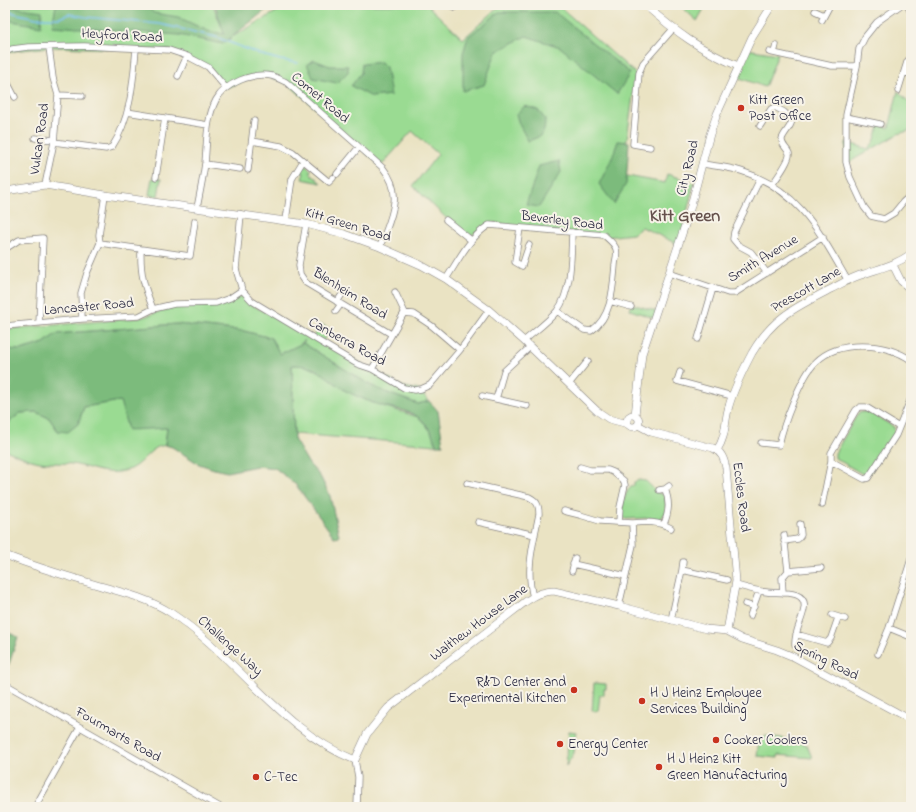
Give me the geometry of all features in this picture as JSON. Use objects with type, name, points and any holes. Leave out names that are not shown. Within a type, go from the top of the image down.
[{"type":"street","points":[[645,5],[673,29],[707,52],[738,66]]},
{"type":"street","name":"City Road","points":[[634,415],[642,354],[689,213],[713,124],[756,29],[772,5]]},
{"type":"street","points":[[815,12],[823,17],[830,5]]},
{"type":"street","points":[[901,5],[877,22],[865,37],[859,49],[857,66],[846,117],[846,164],[850,177],[864,207],[871,216],[884,218],[894,213],[902,202],[911,195]]},
{"type":"street","points":[[907,5],[911,12]]},
{"type":"street","points":[[650,147],[633,144],[639,73],[643,63],[673,29]]},
{"type":"street","points":[[776,45],[772,53],[832,66],[857,66]]},
{"type":"street","name":"Heyford Road","points":[[5,52],[28,46],[84,46],[169,50],[187,56],[208,67],[226,88]]},
{"type":"street","name":"Vulcan Road","points":[[45,185],[54,141],[58,95],[53,78],[49,47]]},
{"type":"street","points":[[35,138],[106,149],[112,147],[127,112],[132,92],[136,49]]},
{"type":"street","points":[[178,76],[187,56]]},
{"type":"street","points":[[898,91],[907,62],[911,56]]},
{"type":"street","points":[[904,72],[911,74]]},
{"type":"street","name":"Comet Road","points":[[197,208],[205,164],[208,125],[216,100],[226,88],[243,79],[259,75],[272,76],[286,82],[383,168],[389,176],[395,190],[394,204],[380,247]]},
{"type":"street","points":[[5,78],[15,97]]},
{"type":"street","name":"Vulcan Road","points":[[58,95],[82,96]]},
{"type":"street","points":[[760,126],[771,109],[775,108],[784,112],[792,120],[782,140],[789,152],[790,157],[772,185]]},
{"type":"street","points":[[127,112],[208,125]]},
{"type":"street","points":[[846,117],[880,124]]},
{"type":"street","points":[[156,178],[165,118]]},
{"type":"street","points":[[248,170],[254,121]]},
{"type":"street","points":[[252,141],[281,146],[293,152],[329,182],[359,147]]},
{"type":"street","points":[[286,220],[292,179],[303,161]]},
{"type":"street","points":[[205,164],[240,169]]},
{"type":"street","points":[[702,164],[740,171],[772,185],[790,198],[812,221],[823,237],[848,281]]},
{"type":"street","points":[[760,179],[734,232],[733,240],[738,245],[751,252],[767,273]]},
{"type":"street","name":"Kitt Green Road","points":[[5,192],[45,185],[105,195],[286,220],[344,234],[380,247],[421,265],[446,279],[489,310],[524,341],[597,411],[613,420],[628,424]]},
{"type":"street","points":[[82,319],[81,293],[87,273],[100,243],[99,235],[105,195]]},
{"type":"street","name":"Canberra Road","points":[[241,214],[236,269],[242,290],[357,364],[372,369],[404,388],[414,390],[430,385],[460,350],[489,310]]},
{"type":"street","points":[[446,220],[471,240]]},
{"type":"street","points":[[100,243],[190,256],[195,221]]},
{"type":"street","name":"Blenheim Road","points":[[306,224],[299,265],[300,274],[306,283],[391,334]]},
{"type":"street","name":"Beverley Road","points":[[446,279],[471,240],[489,225],[604,235],[616,250],[612,293],[608,308],[596,328],[591,331],[584,330],[557,311]]},
{"type":"street","points":[[520,228],[515,262],[522,266],[529,245]]},
{"type":"street","points":[[524,341],[557,311],[569,282],[572,232]]},
{"type":"street","name":"Smith Avenue","points":[[669,273],[728,293],[735,293],[823,237]]},
{"type":"street","points":[[5,249],[19,240],[43,238],[39,323]]},
{"type":"street","points":[[142,249],[141,266],[144,285],[154,309]]},
{"type":"street","name":"Prescott Lane","points":[[717,450],[724,435],[732,396],[752,354],[761,339],[773,325],[799,306],[863,274],[893,265],[911,254]]},
{"type":"street","points":[[893,265],[901,280],[911,290]]},
{"type":"street","points":[[698,339],[713,288]]},
{"type":"street","name":"Lancaster Road","points":[[5,326],[82,319],[139,316],[154,309],[174,304],[216,303],[230,298],[242,290]]},
{"type":"street","points":[[395,292],[405,313]]},
{"type":"street","points":[[336,312],[343,293]]},
{"type":"street","points":[[610,300],[631,307]]},
{"type":"street","points":[[372,369],[391,334],[405,313]]},
{"type":"street","points":[[405,313],[414,314],[432,326],[460,350]]},
{"type":"street","points":[[761,443],[779,445],[783,428],[808,371],[817,361],[826,355],[843,348],[862,345],[881,347],[902,353],[911,360]]},
{"type":"street","points":[[496,399],[504,371],[530,347]]},
{"type":"street","points":[[569,384],[588,361]]},
{"type":"street","points":[[680,372],[677,381],[732,396]]},
{"type":"street","points":[[482,396],[527,406]]},
{"type":"street","points":[[831,461],[864,480],[870,475],[890,445],[911,398]]},
{"type":"street","points":[[822,505],[831,461],[831,453],[856,410],[860,407],[866,407],[899,427]]},
{"type":"street","points":[[634,415],[639,419],[638,425],[633,427],[628,424],[627,420],[629,417],[634,415]]},
{"type":"street","name":"Eccles Road","points":[[638,425],[651,432],[709,446],[717,450],[723,457],[726,468],[736,568],[736,585],[727,631]]},
{"type":"street","points":[[580,467],[590,470],[608,470],[613,472],[628,484],[620,507],[620,522]]},
{"type":"street","points":[[467,484],[529,497],[535,500],[539,509],[529,581],[533,597]]},
{"type":"street","points":[[664,524],[669,507],[665,488]]},
{"type":"street","points":[[564,511],[600,521],[632,523],[655,522],[664,524],[671,528]]},
{"type":"street","points":[[478,522],[535,535]]},
{"type":"street","points":[[619,606],[633,545],[632,523]]},
{"type":"street","points":[[783,592],[782,578],[788,570],[784,538],[798,539],[801,535],[800,524]]},
{"type":"street","name":"Challenge Way","points":[[5,557],[135,596],[170,612],[200,633],[274,704],[320,742],[339,754],[355,760]]},
{"type":"street","points":[[572,571],[575,558]]},
{"type":"street","points":[[878,654],[909,574],[911,559]]},
{"type":"street","points":[[671,620],[684,562]]},
{"type":"street","points":[[573,564],[626,576]]},
{"type":"street","points":[[788,570],[821,568]]},
{"type":"street","points":[[682,570],[716,581],[727,580]]},
{"type":"street","points":[[736,585],[768,593],[790,592],[802,599],[804,610],[796,634],[795,645]]},
{"type":"street","points":[[750,616],[759,591]]},
{"type":"street","name":"Walthew House Lane","points":[[355,760],[367,734],[388,708],[533,597],[544,592],[554,592],[619,606],[706,629],[727,631]]},
{"type":"street","points":[[746,604],[754,607]]},
{"type":"street","points":[[832,615],[845,619]]},
{"type":"street","points":[[796,634],[826,643],[830,641],[838,618]]},
{"type":"street","points":[[888,628],[911,636]]},
{"type":"street","name":"Spring Road","points":[[727,631],[742,639],[794,657],[911,720]]},
{"type":"street","name":"Fourmarts Road","points":[[5,684],[220,807]]},
{"type":"street","points":[[35,807],[80,727]]},
{"type":"street","points":[[355,760],[358,777],[357,807]]},
{"type":"green space","points":[[5,5],[213,5],[227,40],[288,5],[427,5],[463,39],[499,7],[559,6],[636,74],[622,175],[665,183],[667,174],[694,183],[679,245],[642,227],[633,234],[606,237],[520,228],[492,222],[470,236],[445,217],[413,186],[438,154],[412,131],[381,166],[286,82],[259,75],[226,88],[208,67],[169,50],[49,47],[5,52]]},
{"type":"green space","points":[[56,5],[145,5],[154,13],[178,17],[208,31],[224,34],[215,5],[272,5],[223,44],[179,35],[52,26]]},
{"type":"green space","points":[[680,5],[706,5],[697,21]]},
{"type":"green space","points":[[5,6],[42,11],[41,26],[5,20]]},
{"type":"green space","points":[[499,12],[555,12],[630,73],[617,94],[560,47],[526,36],[496,52],[484,85],[463,91],[463,53],[468,37]]},
{"type":"green space","points":[[746,49],[778,54],[765,87],[734,76]]},
{"type":"green space","points":[[314,60],[330,66],[348,66],[348,72],[337,83],[313,78],[307,64]]},
{"type":"green space","points":[[381,62],[386,67],[391,95],[372,97],[351,86],[361,73],[362,64]]},
{"type":"green space","points":[[898,91],[911,105],[911,130],[898,134],[846,164],[846,142],[868,149],[874,142],[880,124],[889,128]]},
{"type":"green space","points":[[525,106],[538,110],[545,119],[544,131],[542,134],[537,138],[528,141],[519,124],[516,114]]},
{"type":"green space","points":[[618,141],[629,142],[626,184],[614,204],[599,184],[612,158]]},
{"type":"green space","points":[[559,161],[561,172],[539,207],[526,205],[539,166]]},
{"type":"green space","points":[[306,166],[311,170],[310,173],[321,183],[302,179],[304,173],[300,171],[302,167]]},
{"type":"green space","points":[[152,178],[161,179],[158,196],[149,195]]},
{"type":"green space","points":[[242,296],[250,304],[313,337],[321,324],[330,329],[323,342],[402,386],[419,390],[429,401],[418,404],[370,385],[303,343],[305,340],[299,345],[280,354],[271,338],[244,331],[177,324],[56,334],[44,343],[21,350],[5,349],[5,329],[140,318],[174,307],[220,306]]},
{"type":"green space","points":[[632,304],[656,311],[654,318],[630,310]]},
{"type":"green space","points":[[177,324],[244,331],[271,338],[280,354],[303,343],[370,385],[418,404],[429,401],[438,411],[443,445],[436,445],[427,426],[422,420],[413,414],[365,400],[346,391],[316,370],[309,367],[292,365],[294,439],[309,464],[320,476],[330,496],[339,536],[334,537],[296,485],[275,468],[257,466],[227,472],[199,464],[172,447],[165,445],[167,428],[128,430],[120,401],[84,407],[78,424],[68,432],[58,431],[49,418],[36,412],[20,413],[5,426],[5,349],[21,350],[44,343],[56,334]]},
{"type":"green space","points":[[292,365],[305,365],[326,375],[346,391],[373,403],[418,417],[427,426],[436,445],[294,434]]},
{"type":"green space","points":[[120,401],[167,428],[165,445],[157,447],[130,469],[109,472],[72,464],[40,462],[5,450],[5,426],[20,413],[36,412],[49,418],[58,431],[78,424],[84,407]]},
{"type":"green space","points":[[868,411],[894,427],[895,434],[869,474],[864,475],[835,458],[835,453],[858,413]]},
{"type":"green space","points":[[639,480],[646,481],[658,493],[665,495],[666,514],[664,514],[660,520],[651,518],[625,519],[623,517],[622,508],[624,499],[628,491],[634,485],[634,482]]},
{"type":"green space","points":[[5,631],[18,637],[9,664],[5,666]]},
{"type":"green space","points":[[594,683],[606,684],[604,695],[600,695],[598,711],[592,711]]},
{"type":"green space","points":[[569,731],[576,732],[574,753],[566,766]]},
{"type":"green space","points":[[765,736],[786,739],[807,745],[812,758],[778,755],[778,758],[757,756],[760,742]]},
{"type":"waterway","points":[[5,11],[36,18],[59,18],[69,14],[160,24],[216,37],[259,54],[298,63]]},
{"type":"place","name":"Kitt Green Post Office","points":[[741,108]]},
{"type":"place","name":"R&D Center and Experimental Kitchen","points":[[574,690]]},
{"type":"place","name":"H J Heinz Employee Services Building","points":[[642,701]]},
{"type":"place","name":"Cooker Coolers","points":[[716,740]]},
{"type":"place","name":"Energy Center","points":[[560,744]]},
{"type":"place","name":"H J Heinz Kitt Green Manufacturing","points":[[659,767]]},
{"type":"place","name":"C-Tec","points":[[256,777]]},
{"type":"district","name":"Kitt Green","points":[[685,217]]}]
